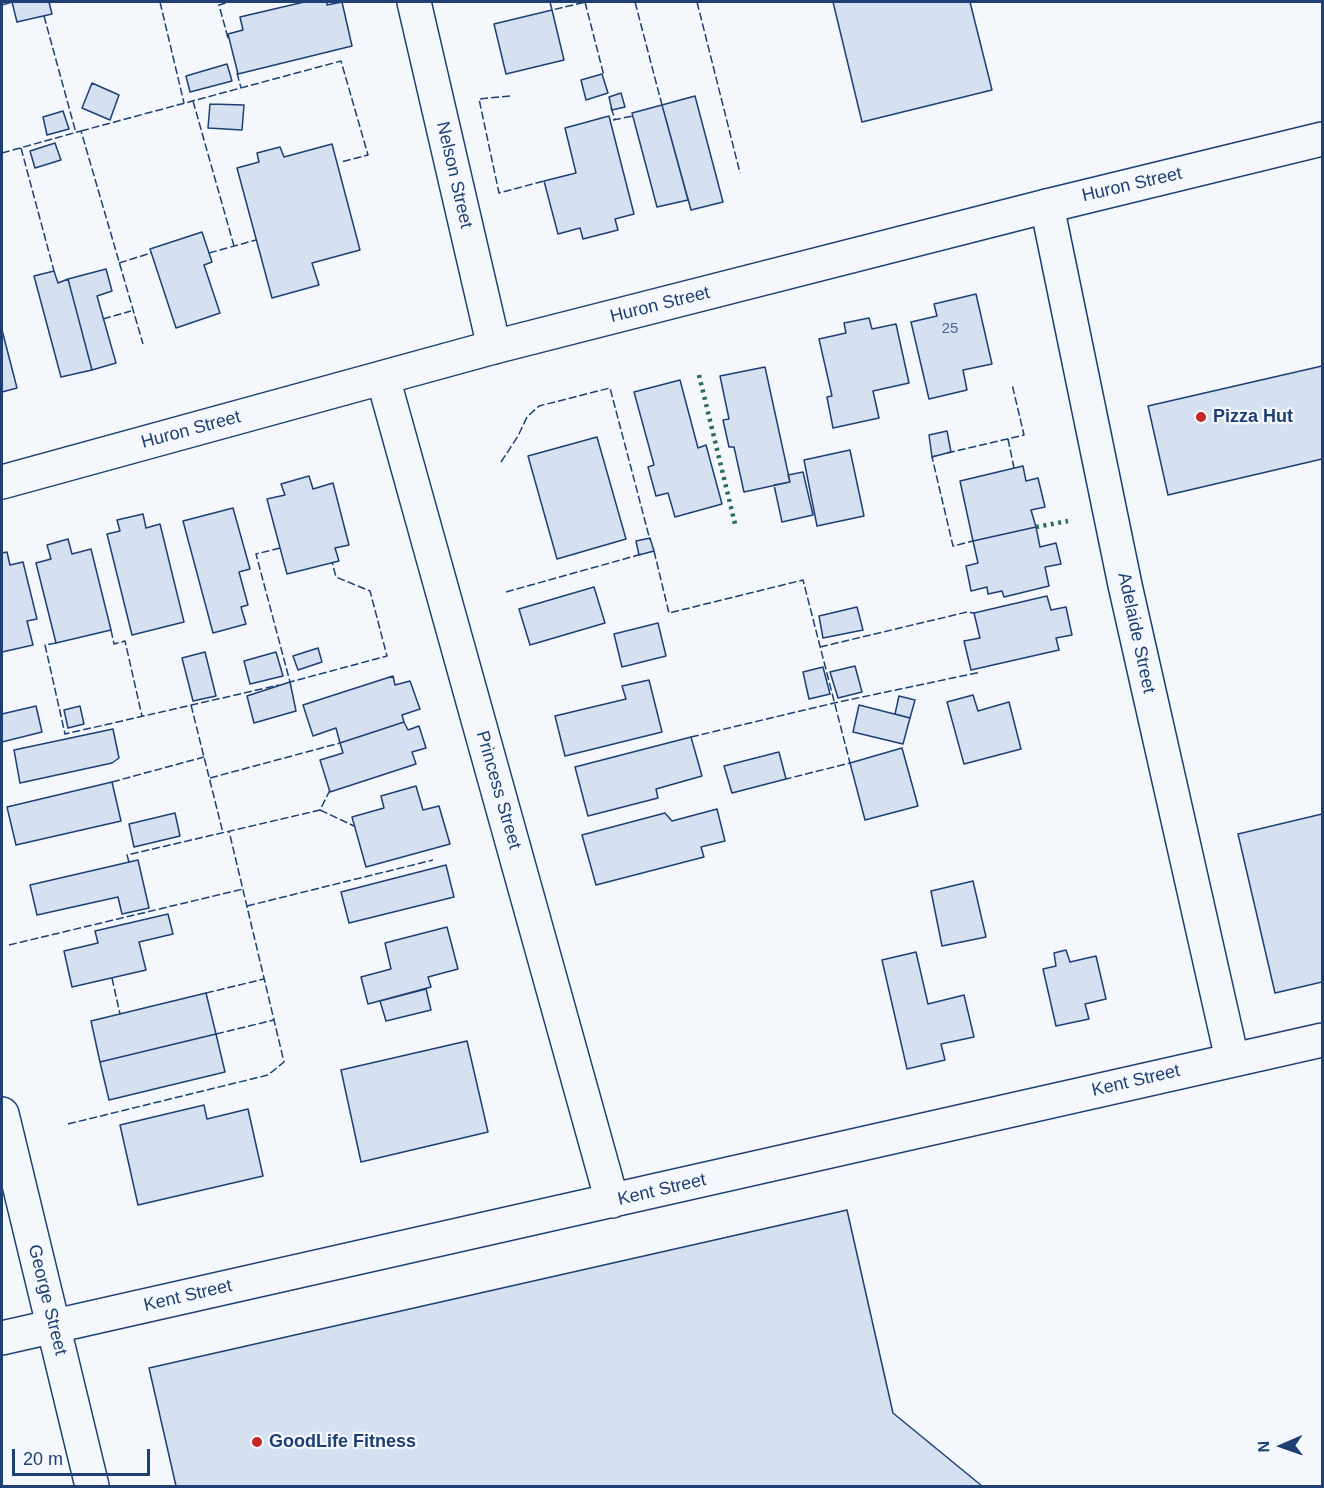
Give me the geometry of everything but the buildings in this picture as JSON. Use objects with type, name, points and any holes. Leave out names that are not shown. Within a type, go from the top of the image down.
[{"type":"street","name":"Nelson Street","points":[[414,2],[494,347]]},
{"type":"street","name":"Huron Street","points":[[2,482],[494,347],[1047,206],[1323,139]]},
{"type":"street","name":"Adelaide Street","points":[[1047,206],[1125,585],[1232,1059]]},
{"type":"street","name":"Princess Street","points":[[383,378],[612,1202]]},
{"type":"street","name":"Kent Street","points":[[2,1338],[1323,1040]]},
{"type":"street","name":"George Street","points":[[2,1114],[92,1486]]},
{"type":"hedge","points":[[699,375],[736,528]]},
{"type":"hedge","points":[[1036,527],[1068,521]]},
{"type":"fence","points":[[160,2],[184,103]]},
{"type":"fence","points":[[228,38],[219,5],[229,2]]},
{"type":"fence","points":[[550,2],[552,10],[586,2]]},
{"type":"fence","points":[[585,2],[604,76]]},
{"type":"fence","points":[[635,2],[662,105]]},
{"type":"fence","points":[[697,2],[740,173]]},
{"type":"fence","points":[[44,16],[76,133]]},
{"type":"fence","points":[[81,131],[341,61],[368,155],[341,162]]},
{"type":"fence","points":[[237,73],[241,88]]},
{"type":"fence","points":[[510,96],[479,99],[499,193],[544,181]]},
{"type":"fence","points":[[193,101],[234,246]]},
{"type":"fence","points":[[611,108],[615,119]]},
{"type":"fence","points":[[613,120],[633,116]]},
{"type":"fence","points":[[2,153],[81,131],[143,344]]},
{"type":"fence","points":[[21,148],[54,271]]},
{"type":"fence","points":[[209,253],[256,240]]},
{"type":"fence","points":[[119,263],[151,253]]},
{"type":"fence","points":[[103,319],[131,311]]},
{"type":"fence","points":[[947,453],[1024,435],[1012,384]]},
{"type":"fence","points":[[501,462],[527,417],[539,406],[610,388],[650,540]]},
{"type":"fence","points":[[1008,439],[1014,468]]},
{"type":"fence","points":[[935,456],[932,457],[953,546],[973,541]]},
{"type":"fence","points":[[280,548],[256,554],[290,682],[387,656],[370,591],[336,577],[332,562]]},
{"type":"fence","points":[[654,551],[669,613],[803,580],[850,763],[786,779]]},
{"type":"fence","points":[[506,592],[642,554]]},
{"type":"fence","points":[[820,647],[967,612],[974,613]]},
{"type":"fence","points":[[111,630],[114,644],[125,641],[142,716]]},
{"type":"fence","points":[[56,643],[45,645],[65,734],[279,685]]},
{"type":"fence","points":[[691,737],[834,703],[981,672]]},
{"type":"fence","points":[[191,705],[223,833]]},
{"type":"fence","points":[[210,778],[340,743]]},
{"type":"fence","points":[[112,782],[204,757]]},
{"type":"fence","points":[[129,862],[127,855],[320,810],[331,788]]},
{"type":"fence","points":[[320,810],[354,826]]},
{"type":"fence","points":[[68,1124],[268,1075],[284,1062],[229,831]]},
{"type":"fence","points":[[247,906],[433,860]]},
{"type":"fence","points":[[9,945],[243,889]]},
{"type":"fence","points":[[112,978],[120,1014]]},
{"type":"fence","points":[[206,993],[264,979]]},
{"type":"fence","points":[[216,1034],[274,1020]]},
{"type":"place","name":"Pizza Hut","points":[[1201,417]]},
{"type":"place","name":"GoodLife Fitness","points":[[257,1442]]}]
